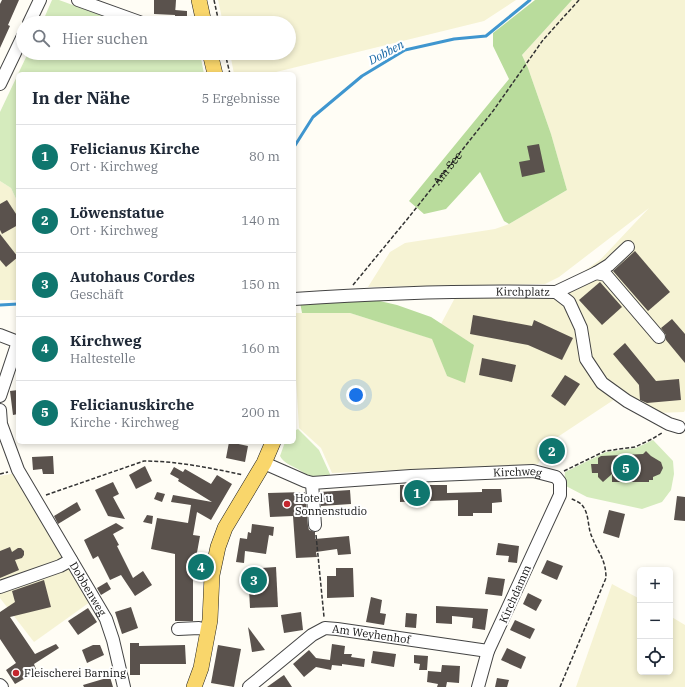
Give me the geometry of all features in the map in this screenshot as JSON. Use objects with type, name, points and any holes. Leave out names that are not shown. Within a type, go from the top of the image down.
[{"type":"main road","points":[[199,0],[202,16]]},
{"type":"main road","points":[[212,60],[215,72]]},
{"type":"main road","points":[[194,687],[201,668],[208,630],[212,575],[218,547],[225,528],[264,463],[272,444]]},
{"type":"street","points":[[32,16],[40,0]]},
{"type":"street","points":[[78,0],[123,16]]},
{"type":"street","points":[[0,84],[16,51]]},
{"type":"street","points":[[556,292],[596,273],[609,265],[628,247]]},
{"type":"street","points":[[596,273],[606,275],[659,337]]},
{"type":"street","name":"Kirchplatz","points":[[344,296],[432,292],[556,292],[569,302],[581,328],[586,359],[602,383],[627,401],[674,425]]},
{"type":"street","points":[[296,300],[344,296]]},
{"type":"street","points":[[0,335],[16,341]]},
{"type":"street","points":[[0,396],[16,348]]},
{"type":"street","name":"Dobbenweg","points":[[0,410],[1,424],[16,464],[34,499],[106,619],[113,640],[124,687]]},
{"type":"street","name":"Kirchweg","points":[[264,463],[305,482],[312,483],[418,475],[533,471],[551,476],[560,482],[559,498]]},
{"type":"street","points":[[312,483],[315,525]]},
{"type":"street","name":"Kirchdamm","points":[[478,687],[488,651],[559,498]]},
{"type":"street","points":[[0,587],[60,566],[71,560]]},
{"type":"street","points":[[178,629],[199,628],[208,630]]},
{"type":"street","name":"Am Weyhenhof","points":[[249,687],[312,635],[324,628],[488,651]]},
{"type":"path","points":[[214,0],[217,16]]},
{"type":"path","name":"Am See","points":[[344,296],[493,111],[543,40],[579,0]]},
{"type":"path","points":[[227,60],[230,72]]},
{"type":"path","points":[[551,476],[606,451],[635,447],[652,439],[674,425]]},
{"type":"path","points":[[551,476],[560,444]]},
{"type":"path","points":[[34,499],[144,462],[160,462],[216,469],[255,479]]},
{"type":"path","points":[[559,498],[581,504],[585,510],[592,538],[601,553],[606,569],[606,578],[560,687]]},
{"type":"path","points":[[315,525],[324,628]]},
{"type":"shaded area","points":[[218,0],[516,0],[484,21],[276,72],[234,72],[231,60],[296,60],[296,16],[221,16]]},
{"type":"shaded area","points":[[572,0],[685,0],[685,410],[684,412],[656,413],[615,399],[547,444],[538,464],[332,473],[321,448],[299,428],[296,379],[296,313],[350,313],[433,339],[447,376],[474,345],[441,324],[457,294],[553,294],[601,259],[649,208],[559,277],[545,284],[368,287],[390,252],[405,243],[495,229],[509,224],[567,190],[551,134],[522,55]]},
{"type":"shaded area","points":[[0,181],[11,188],[16,199],[16,300],[0,300]]},
{"type":"shaded area","points":[[16,473],[90,602],[34,642],[0,598],[0,476]]},
{"type":"shaded area","points":[[612,584],[637,597],[637,675],[673,675],[673,618],[685,625],[685,687],[576,687]]},
{"type":"green space","points":[[52,0],[59,0],[103,16],[45,16]]},
{"type":"green space","points":[[535,0],[572,0],[522,55],[551,134],[567,190],[509,224],[504,221],[480,172],[446,209],[424,214],[409,201],[509,79],[493,46],[493,33]]},
{"type":"green space","points":[[25,60],[201,60],[204,72],[19,72]]},
{"type":"green space","points":[[16,78],[16,199],[11,188],[0,181],[0,112]]},
{"type":"green space","points":[[371,299],[397,305],[431,317],[474,345],[465,383],[447,376],[432,339],[350,313],[302,313],[300,302]]},
{"type":"green space","points":[[298,429],[319,450],[330,477],[311,479],[282,459],[280,456],[284,444],[296,444],[296,430]]},
{"type":"green space","points":[[653,440],[673,461],[674,474],[671,490],[662,502],[642,509],[587,497],[564,485],[565,472],[606,452],[636,448]]},
{"type":"building","points":[[2,0],[19,0],[8,25],[10,26],[0,48],[0,4]]},
{"type":"building","points":[[154,0],[176,0],[175,15],[154,14]]},
{"type":"building","points":[[175,10],[187,11],[187,16],[175,16]]},
{"type":"building","points":[[539,144],[545,172],[522,177],[519,162],[530,160],[527,146]]},
{"type":"building","points":[[7,200],[16,214],[16,226],[2,234],[0,230],[0,204]]},
{"type":"building","points":[[0,234],[16,254],[16,259],[6,267],[0,260]]},
{"type":"building","points":[[635,251],[670,292],[648,311],[613,271]]},
{"type":"building","points":[[600,282],[622,307],[602,325],[579,300]]},
{"type":"building","points":[[473,315],[532,326],[534,320],[573,338],[562,360],[528,345],[470,334]]},
{"type":"building","points":[[672,319],[685,334],[685,363],[666,340],[666,335],[661,328]]},
{"type":"building","points":[[625,343],[656,381],[679,379],[681,400],[647,403],[640,400],[639,385],[613,354]]},
{"type":"building","points":[[482,358],[516,365],[512,382],[479,375]]},
{"type":"building","points":[[565,375],[580,384],[565,406],[551,396]]},
{"type":"building","points":[[16,390],[16,414],[13,415],[10,391]]},
{"type":"building","points":[[229,444],[248,446],[245,462],[226,458]]},
{"type":"building","points":[[646,451],[661,462],[663,468],[660,474],[653,477],[653,480],[649,480],[649,482],[612,482],[612,474],[603,482],[598,477],[598,473],[592,473],[591,464],[598,464],[598,458],[601,456],[643,454]]},
{"type":"building","points":[[53,456],[54,474],[43,474],[42,469],[33,470],[32,457]]},
{"type":"building","points":[[145,466],[152,481],[136,489],[129,475]]},
{"type":"building","points":[[174,467],[183,472],[185,469],[211,484],[217,475],[232,484],[211,520],[197,512],[193,535],[200,536],[196,558],[193,557],[193,621],[175,621],[175,554],[151,549],[157,518],[188,523],[191,505],[171,502],[173,495],[212,502],[178,481],[179,479],[170,474]]},
{"type":"building","points":[[113,482],[119,494],[113,497],[125,519],[108,516],[95,490]]},
{"type":"building","points":[[400,485],[447,485],[447,493],[482,492],[482,489],[501,489],[502,502],[492,503],[492,513],[473,513],[473,516],[458,516],[458,500],[400,502]]},
{"type":"building","points":[[350,490],[351,504],[321,506],[320,492]]},
{"type":"building","points":[[157,492],[165,494],[162,502],[154,499]]},
{"type":"building","points":[[305,492],[308,526],[309,530],[315,532],[315,539],[349,536],[351,554],[338,555],[337,549],[316,552],[317,557],[296,558],[293,516],[270,517],[268,493]]},
{"type":"building","points":[[677,496],[685,497],[685,521],[674,520]]},
{"type":"building","points":[[77,502],[81,510],[58,524],[54,516]]},
{"type":"building","points":[[609,510],[625,514],[619,538],[603,533]]},
{"type":"building","points":[[147,515],[153,516],[152,524],[143,522]]},
{"type":"building","points":[[116,523],[124,528],[113,534],[119,545],[117,546],[133,578],[143,571],[152,585],[135,596],[121,575],[110,580],[98,556],[93,559],[84,540]]},
{"type":"building","points":[[252,524],[274,527],[273,536],[269,535],[266,554],[245,551],[244,563],[236,562],[240,538],[247,539],[248,532],[251,533]]},
{"type":"building","points":[[498,543],[519,546],[517,563],[508,562],[509,556],[496,555]]},
{"type":"building","points":[[10,547],[12,552],[18,548],[21,548],[24,551],[24,555],[22,558],[15,560],[19,570],[0,578],[0,551]]},
{"type":"building","points":[[547,560],[563,566],[557,580],[541,573]]},
{"type":"building","points":[[276,567],[278,607],[250,608],[248,569]]},
{"type":"building","points":[[336,568],[353,568],[354,597],[327,598],[327,576],[336,576]]},
{"type":"building","points":[[488,577],[505,579],[502,596],[485,594]]},
{"type":"building","points":[[44,580],[51,607],[10,617],[35,654],[56,644],[59,648],[34,664],[36,669],[28,674],[29,676],[15,684],[6,670],[16,663],[0,639],[0,612],[15,602],[12,591]]},
{"type":"building","points":[[107,582],[111,589],[101,595],[97,588]]},
{"type":"building","points":[[528,593],[542,600],[536,611],[523,604]]},
{"type":"building","points":[[371,597],[382,600],[380,613],[386,614],[384,625],[366,622]]},
{"type":"building","points":[[436,606],[488,609],[485,630],[472,628],[473,618],[452,616],[452,624],[436,623]]},
{"type":"building","points":[[131,607],[138,628],[122,634],[115,612]]},
{"type":"building","points":[[88,608],[97,622],[78,635],[68,621]]},
{"type":"building","points":[[301,612],[303,630],[284,633],[281,615]]},
{"type":"building","points":[[406,613],[417,614],[416,628],[405,627]]},
{"type":"building","points":[[515,620],[535,629],[530,639],[510,630]]},
{"type":"building","points":[[248,627],[265,650],[252,652]]},
{"type":"building","points":[[130,643],[139,643],[139,646],[185,645],[186,664],[140,664],[140,675],[130,675]]},
{"type":"building","points":[[332,644],[345,646],[344,654],[352,654],[351,657],[365,659],[364,667],[342,664],[342,666],[332,665],[331,670],[316,667],[304,677],[293,664],[309,650],[316,658],[330,660]]},
{"type":"building","points":[[93,645],[100,645],[104,655],[87,663],[82,650]]},
{"type":"building","points":[[218,645],[241,649],[234,687],[211,683]]},
{"type":"building","points":[[507,648],[526,657],[521,669],[501,660]]},
{"type":"building","points":[[373,651],[396,654],[394,667],[371,663]]},
{"type":"building","points":[[414,655],[428,656],[427,670],[419,670],[420,664],[414,663]]},
{"type":"building","points":[[442,665],[460,666],[459,683],[447,682],[446,687],[437,687],[438,684],[427,682],[428,671],[441,672]]},
{"type":"building","points":[[284,675],[292,687],[267,687],[281,677]]},
{"type":"building","points":[[110,677],[113,687],[84,687],[83,685]]},
{"type":"building","points":[[497,678],[509,680],[507,687],[495,687]]},
{"type":"waterway","name":"Dobben","points":[[296,144],[313,117],[362,76],[405,50],[454,39],[486,36],[530,0]]},
{"type":"waterway","name":"Dobben","points":[[0,305],[16,304]]},
{"type":"place","name":"Löwenstatue","points":[[552,451]]},
{"type":"place","name":"Felicianuskirche","points":[[626,468]]},
{"type":"place","name":"Felicianus Kirche","points":[[417,493]]},
{"type":"place","name":"Hotel u Sonnenstudio","points":[[287,504]]},
{"type":"place","name":"Kirchweg","points":[[201,567]]},
{"type":"place","name":"Autohaus Cordes","points":[[254,580]]},
{"type":"place","name":"Fleischerei Barning","points":[[16,673]]}]
